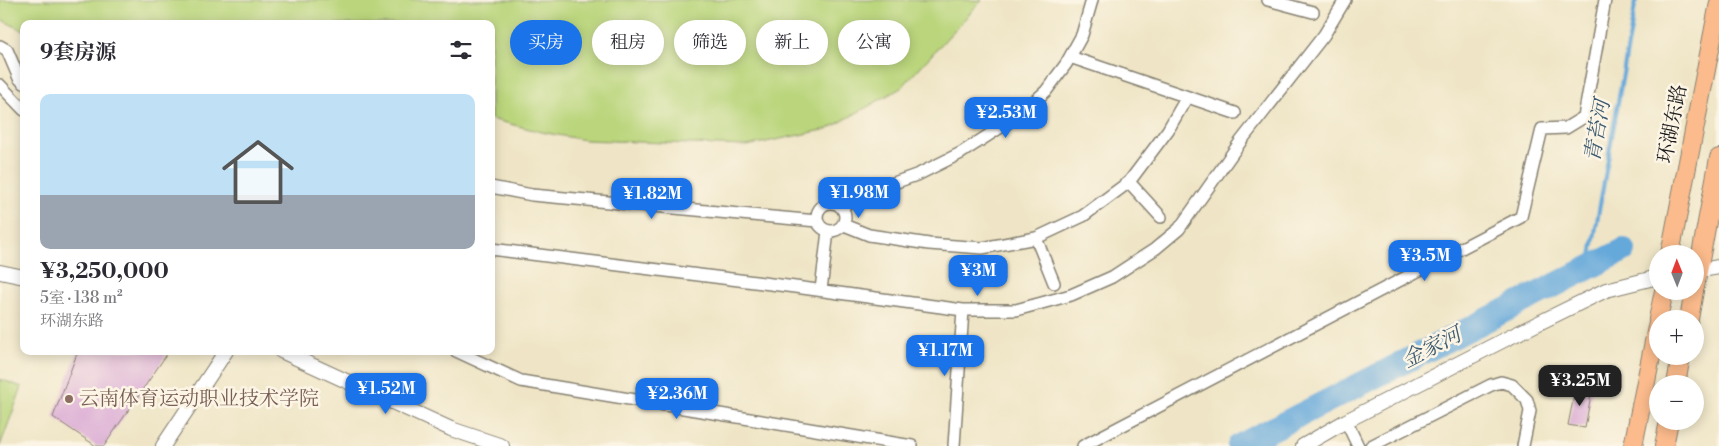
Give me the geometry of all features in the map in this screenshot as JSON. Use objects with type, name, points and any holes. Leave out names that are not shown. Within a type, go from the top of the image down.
[{"type":"main road","name":"环湖东路","points":[[1672,245],[1719,3]]},
{"type":"main road","points":[[1702,245],[1719,158]]},
{"type":"main road","points":[[1633,446],[1649,365]]},
{"type":"main road","points":[[1664,446],[1667,430]]},
{"type":"street","points":[[842,208],[852,198],[919,174],[961,153],[1018,116],[1046,91],[1070,57],[1082,35],[1092,0]]},
{"type":"street","points":[[1268,0],[1313,12]]},
{"type":"street","points":[[495,249],[821,290],[963,310],[1016,310],[1071,295],[1112,277],[1155,249],[1179,228],[1241,141],[1324,35],[1345,0]]},
{"type":"street","points":[[1083,446],[1520,217],[1542,129],[1566,128],[1584,117],[1605,0]]},
{"type":"street","points":[[0,46],[7,50],[20,79]]},
{"type":"street","points":[[1070,57],[1235,113]]},
{"type":"street","points":[[0,86],[20,106]]},
{"type":"street","points":[[844,225],[869,236],[930,244],[982,248],[1036,238],[1083,216],[1129,182],[1168,130],[1187,97]]},
{"type":"street","points":[[1129,182],[1161,217]]},
{"type":"street","points":[[495,188],[532,195],[817,221]]},
{"type":"street","points":[[834,202],[842,208],[846,215],[844,225],[836,231],[828,231],[819,226],[817,221],[819,209],[822,205],[834,202]]},
{"type":"street","points":[[821,290],[828,231]]},
{"type":"street","points":[[1036,238],[1054,283]]},
{"type":"street","points":[[1704,273],[1719,267]]},
{"type":"street","points":[[0,272],[20,276]]},
{"type":"street","points":[[1303,446],[1346,421],[1606,290],[1649,279]]},
{"type":"street","points":[[954,446],[963,310]]},
{"type":"street","points":[[163,446],[223,355]]},
{"type":"street","points":[[290,355],[451,428],[502,446]]},
{"type":"street","points":[[465,355],[521,381],[912,446]]},
{"type":"street","points":[[1371,446],[1492,384],[1501,382],[1512,385],[1526,400],[1530,411],[1523,446]]},
{"type":"street","points":[[1346,421],[1358,446]]},
{"type":"green space","points":[[0,0],[982,0],[901,88],[828,129],[747,146],[585,140],[541,132],[495,120],[495,20],[20,20],[20,29],[0,19]]},
{"type":"green space","points":[[0,379],[22,387],[0,446]]},
{"type":"building","points":[[76,355],[166,355],[104,446],[96,446],[53,417]]},
{"type":"building","points":[[1576,386],[1592,389],[1585,428],[1568,425]]},
{"type":"waterway","name":"青苔河","points":[[1589,267],[1636,0]]},
{"type":"waterway","name":"金家河","points":[[1239,446],[1624,250]]},
{"type":"place","name":"云南体育运动职业技术学院","points":[[69,399]]}]
